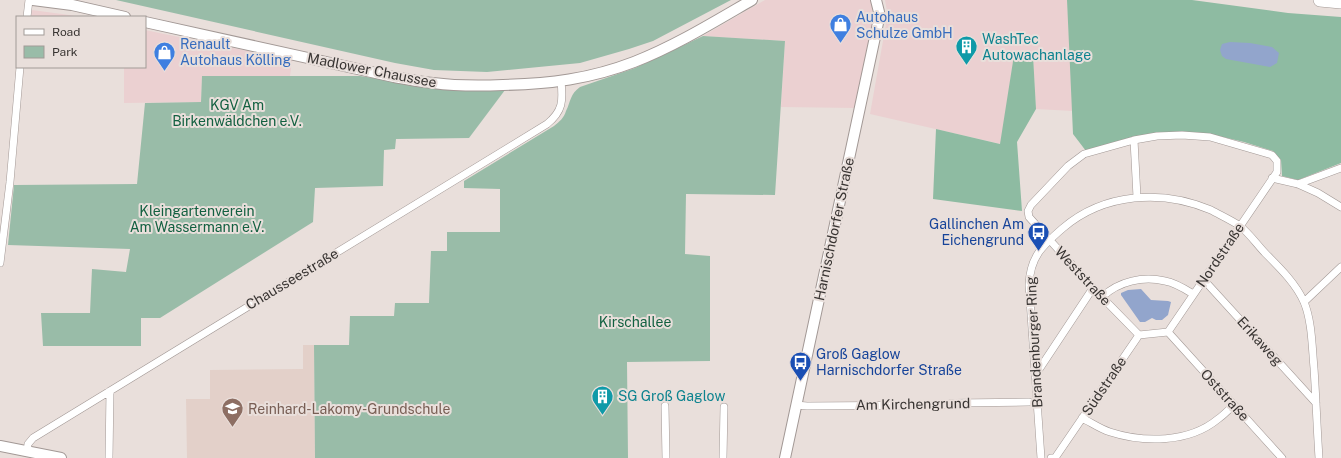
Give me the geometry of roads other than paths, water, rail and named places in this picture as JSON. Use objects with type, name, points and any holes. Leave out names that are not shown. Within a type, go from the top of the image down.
[{"type":"highway","points":[[1320,0],[1341,2]]},
{"type":"main road","points":[[33,0],[72,5],[121,16]]},
{"type":"main road","name":"Madlower Chaussee","points":[[146,22],[386,75],[434,83],[478,86],[540,84],[594,74],[634,62],[701,29],[752,0]]},
{"type":"main road","name":"Harnischdorfer Straße","points":[[785,458],[878,23],[879,12],[876,0]]},
{"type":"main road","points":[[0,446],[61,458]]},
{"type":"street","points":[[27,16],[29,0]]},
{"type":"street","points":[[0,263],[10,182],[20,68]]},
{"type":"street","name":"Chausseestraße","points":[[27,452],[28,444],[33,438],[547,124],[558,113],[562,104],[563,94],[561,81]]},
{"type":"street","points":[[1137,197],[1134,140],[1157,136],[1182,135],[1210,137],[1272,155],[1277,161],[1277,172],[1272,178],[1298,184],[1318,193],[1341,207]]},
{"type":"street","name":"Weststraße","points":[[1134,140],[1084,154],[1068,166],[1031,205],[1028,211],[1029,217],[1093,288],[1139,335]]},
{"type":"street","points":[[1298,184],[1341,168]]},
{"type":"street","name":"Nordstraße","points":[[1168,332],[1272,178]]},
{"type":"street","name":"Brandenburger Ring","points":[[1041,458],[1029,285],[1033,263],[1039,252],[1050,240],[1081,215],[1094,208],[1116,201],[1137,197],[1156,197],[1188,202],[1220,214],[1240,226],[1287,275],[1304,302],[1312,336],[1319,458]]},
{"type":"street","points":[[1304,302],[1341,267]]},
{"type":"street","name":"Erikaweg","points":[[1204,279],[1316,403]]},
{"type":"street","points":[[1102,297],[1112,289],[1124,283],[1135,280],[1166,281],[1182,287],[1193,294]]},
{"type":"street","points":[[1035,373],[1040,368],[1093,288]]},
{"type":"street","points":[[1139,335],[1168,332]]},
{"type":"street","name":"Oststraße","points":[[1168,332],[1282,458]]},
{"type":"street","name":"Südstraße","points":[[1051,458],[1055,458],[1139,335]]},
{"type":"street","points":[[109,458],[110,391]]},
{"type":"street","name":"Am Kirchengrund","points":[[796,405],[941,405],[956,403],[1029,402]]},
{"type":"street","points":[[1082,418],[1098,428],[1133,438],[1172,438],[1184,436],[1217,420],[1234,404]]},
{"type":"street","points":[[665,406],[666,458]]},
{"type":"street","points":[[723,458],[724,407]]},
{"type":"water","points":[[1230,42],[1250,43],[1272,47],[1279,53],[1277,63],[1270,67],[1226,59],[1222,56],[1220,50],[1222,44]]},
{"type":"water","points":[[1141,289],[1151,300],[1171,302],[1168,315],[1162,320],[1152,318],[1145,322],[1140,322],[1121,293],[1128,290]]},
{"type":"place","name":"Autohaus Schulze GmbH","points":[[841,44]]},
{"type":"place","name":"WashTec Autowachanlage","points":[[966,66]]},
{"type":"place","name":"Renault Autohaus Kölling","points":[[164,72]]},
{"type":"place","name":"Gallinchen Am Eichengrund","points":[[1039,252]]},
{"type":"place","name":"Groß Gaglow Harnischdorfer Straße","points":[[801,382]]},
{"type":"place","name":"SG Groß Gaglow","points":[[602,416]]},
{"type":"place","name":"Reinhard-Lakomy-Grundschule","points":[[232,428]]},
{"type":"park label","name":"KGV Am Birkenwäldchen e.V.","points":[[237,114]]},
{"type":"park label","name":"Kleingartenverein Am Wassermann e.V.","points":[[197,220]]},
{"type":"park label","name":"Kirschallee","points":[[635,322]]}]
